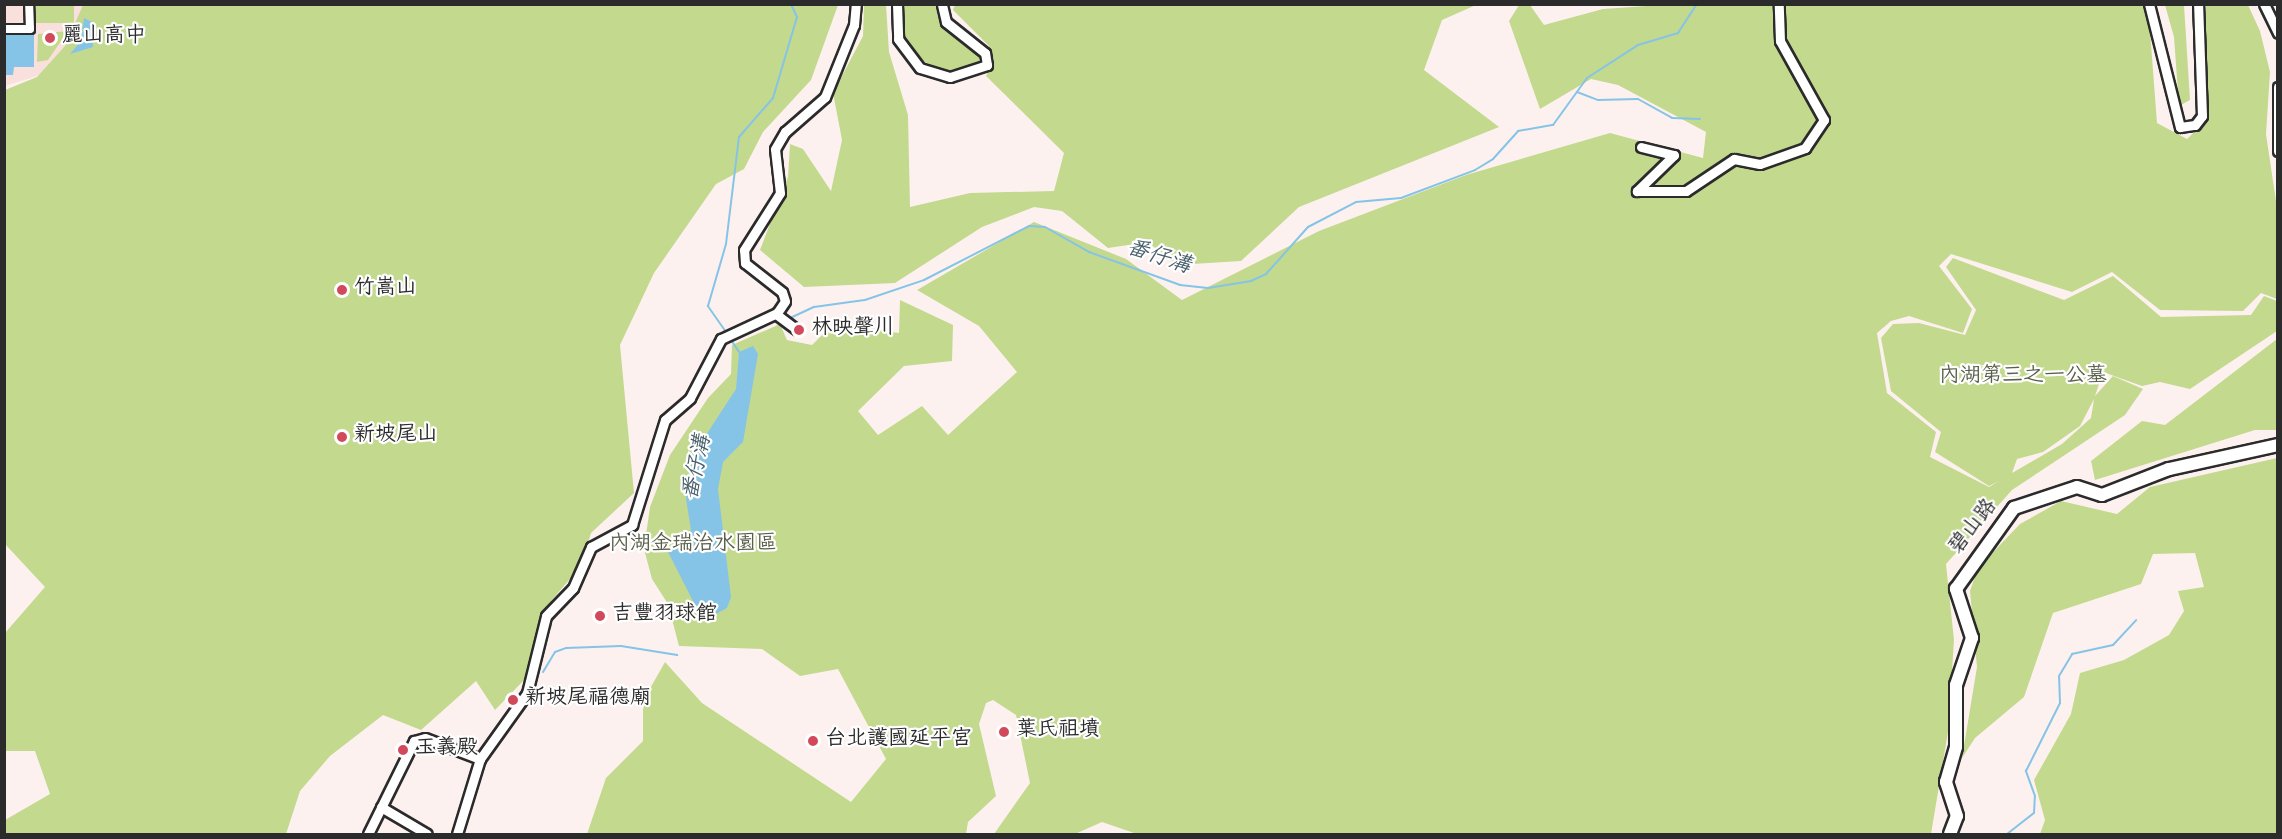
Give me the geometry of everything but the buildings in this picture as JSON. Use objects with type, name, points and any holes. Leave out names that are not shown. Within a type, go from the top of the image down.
[{"type":"street","points":[[4,29],[30,29],[29,4]]},
{"type":"street","points":[[457,834],[480,759],[527,693],[546,616],[573,588],[591,547],[632,525],[659,431],[690,398],[728,335],[776,314],[784,301],[782,292],[745,263],[744,250],[780,193],[775,149],[785,132],[825,97],[854,25],[856,4]]},
{"type":"street","points":[[897,4],[898,39],[920,68],[950,77],[987,65],[986,53],[946,22],[942,4]]},
{"type":"street","points":[[1641,147],[1674,155],[1637,191],[1686,191],[1734,159],[1760,164],[1805,148],[1824,120],[1780,41],[1779,4]]},
{"type":"street","points":[[2149,4],[2180,127],[2195,125],[2202,116],[2198,4]]},
{"type":"street","points":[[2264,4],[2277,33]]},
{"type":"street","points":[[2277,87],[2277,152]]},
{"type":"street","points":[[776,314],[796,329]]},
{"type":"street","name":"碧山路","points":[[1950,834],[1957,808],[1946,782],[1956,747],[1956,685],[1971,638],[1956,589],[2014,507],[2077,487],[2102,495],[2169,469],[2277,445]]},
{"type":"street","points":[[368,834],[414,741],[426,738],[480,759]]},
{"type":"street","points":[[381,807],[427,834]]},
{"type":"shaded area","name":"麗山高中","points":[[5,5],[91,5],[89,60],[5,86]]},
{"type":"green space","points":[[1675,4],[2143,5],[2149,18],[2157,123],[2187,139],[2206,121],[2206,5],[2248,5],[2260,31],[2270,72],[2266,134],[2277,208],[2277,299],[2261,293],[2243,311],[2160,310],[2112,272],[2072,292],[1951,254],[1939,266],[1972,309],[1963,333],[1909,316],[1891,321],[1877,333],[1887,393],[1936,432],[1930,457],[1989,487],[1999,481],[1989,486],[1935,452],[1941,432],[1891,391],[1881,338],[1893,324],[1919,323],[1965,335],[1976,310],[1946,267],[1953,258],[2064,300],[2113,276],[2161,317],[2251,315],[2264,296],[2277,301],[2277,331],[2190,389],[2160,382],[2142,386],[2103,372],[2095,396],[2113,376],[2143,389],[2125,415],[2012,490],[1946,564],[1954,640],[1948,732],[1931,834],[1137,834],[1102,822],[1075,834],[994,834],[1030,783],[1016,715],[993,700],[986,703],[979,724],[996,796],[968,822],[966,834],[587,834],[606,778],[643,741],[643,701],[665,662],[702,703],[851,802],[886,759],[838,669],[800,676],[762,649],[679,646],[668,604],[652,579],[644,549],[650,507],[670,455],[708,398],[731,374],[732,345],[780,324],[787,340],[812,345],[825,332],[847,326],[899,333],[900,300],[953,325],[952,361],[904,366],[858,411],[878,435],[922,406],[948,435],[1017,372],[979,326],[917,290],[1034,222],[1126,259],[1182,300],[1319,231],[1466,175],[1610,133],[1703,158],[1706,132],[1618,85],[1591,79],[1540,109],[1509,21],[1519,5],[1530,5],[1544,25],[1603,9]],"holes":[[[2094,399],[2091,418],[2062,444],[2012,473],[2017,459],[2043,452],[2080,426]]]},
{"type":"green space","points":[[33,5],[74,5],[74,23],[33,23]]},
{"type":"green space","points":[[83,5],[838,5],[811,80],[763,132],[744,169],[716,184],[654,273],[620,345],[634,493],[591,533],[581,566],[551,601],[552,626],[526,678],[495,710],[476,681],[421,730],[383,715],[330,756],[300,791],[286,834],[5,834],[5,820],[50,794],[35,751],[5,751],[5,633],[45,587],[5,544],[5,90],[37,77],[65,46]]},
{"type":"green space","points":[[864,5],[886,5],[889,52],[908,115],[910,207],[970,193],[1054,191],[1064,153],[986,76],[994,60],[989,46],[953,10],[955,5],[1476,5],[1442,20],[1424,70],[1499,127],[1299,207],[1241,261],[1176,265],[1148,242],[1108,248],[1062,211],[1034,207],[982,227],[895,283],[804,287],[760,250],[788,177],[790,144],[803,149],[831,191],[842,140],[833,93],[863,36]]},
{"type":"green space","points":[[902,5],[938,5],[937,14],[947,28],[982,55],[978,65],[941,72],[905,49]]},
{"type":"green space","points":[[2165,5],[2184,5],[2190,100],[2179,106],[2174,37]]},
{"type":"green space","points":[[68,31],[48,60],[37,62],[38,34]]},
{"type":"green space","points":[[2277,339],[2277,430],[2255,430],[2095,480],[2091,461],[2142,421],[2165,425]]},
{"type":"green space","points":[[2277,458],[2277,834],[2040,834],[2045,820],[2034,780],[2071,714],[2080,673],[2124,660],[2169,635],[2184,611],[2178,591],[2204,587],[2195,553],[2153,554],[2141,584],[2053,613],[2024,697],[1975,738],[1962,758],[1977,667],[1970,591],[1978,568],[2020,524],[2061,501],[2117,514],[2150,487]]},
{"type":"water","points":[[84,18],[92,22],[93,47],[70,54],[81,41]]},
{"type":"water","points":[[5,34],[34,34],[34,67],[14,67],[13,75],[5,75]]},
{"type":"water","points":[[753,346],[758,354],[743,442],[723,462],[718,489],[731,597],[727,608],[716,614],[695,605],[667,550],[691,530],[686,499],[693,455],[736,389],[739,352]]},
{"type":"waterway","name":"番仔溝","points":[[726,332],[708,306],[726,244],[739,137],[773,98],[797,17],[791,4]]},
{"type":"waterway","name":"番仔溝","points":[[788,319],[814,307],[865,300],[924,280],[1029,226],[1045,227],[1089,252],[1180,285],[1208,288],[1251,281],[1266,274],[1308,227],[1356,202],[1401,198],[1475,170],[1493,159],[1518,131],[1553,125],[1587,78],[1638,45],[1678,33],[1697,4]]},
{"type":"waterway","points":[[1577,92],[1598,100],[1638,99],[1672,118],[1700,119]]},
{"type":"waterway","name":"番仔溝","points":[[729,337],[739,352]]},
{"type":"waterway","points":[[2007,834],[2034,813],[2035,796],[2026,771],[2060,703],[2059,676],[2072,654],[2113,645],[2136,620]]},
{"type":"waterway","name":"番仔溝","points":[[543,672],[555,652],[566,648],[621,646],[677,655]]},
{"type":"place","name":"麗山高中","points":[[50,38]]},
{"type":"place","name":"竹嵩山","points":[[342,290]]},
{"type":"place","name":"林映聲川","points":[[799,330]]},
{"type":"place","name":"新坡尾山","points":[[342,437]]},
{"type":"place","name":"吉豐羽球館","points":[[600,616]]},
{"type":"place","name":"新坡尾福德廟","points":[[513,700]]},
{"type":"place","name":"葉氏祖墳","points":[[1004,732]]},
{"type":"place","name":"台北護國延平宮","points":[[813,741]]},
{"type":"place","name":"玉義殿","points":[[403,750]]},
{"type":"park label","name":"內湖第三之一公墓","points":[[2023,378]]},
{"type":"park label","name":"內湖金瑞治水園區","points":[[693,546]]}]
